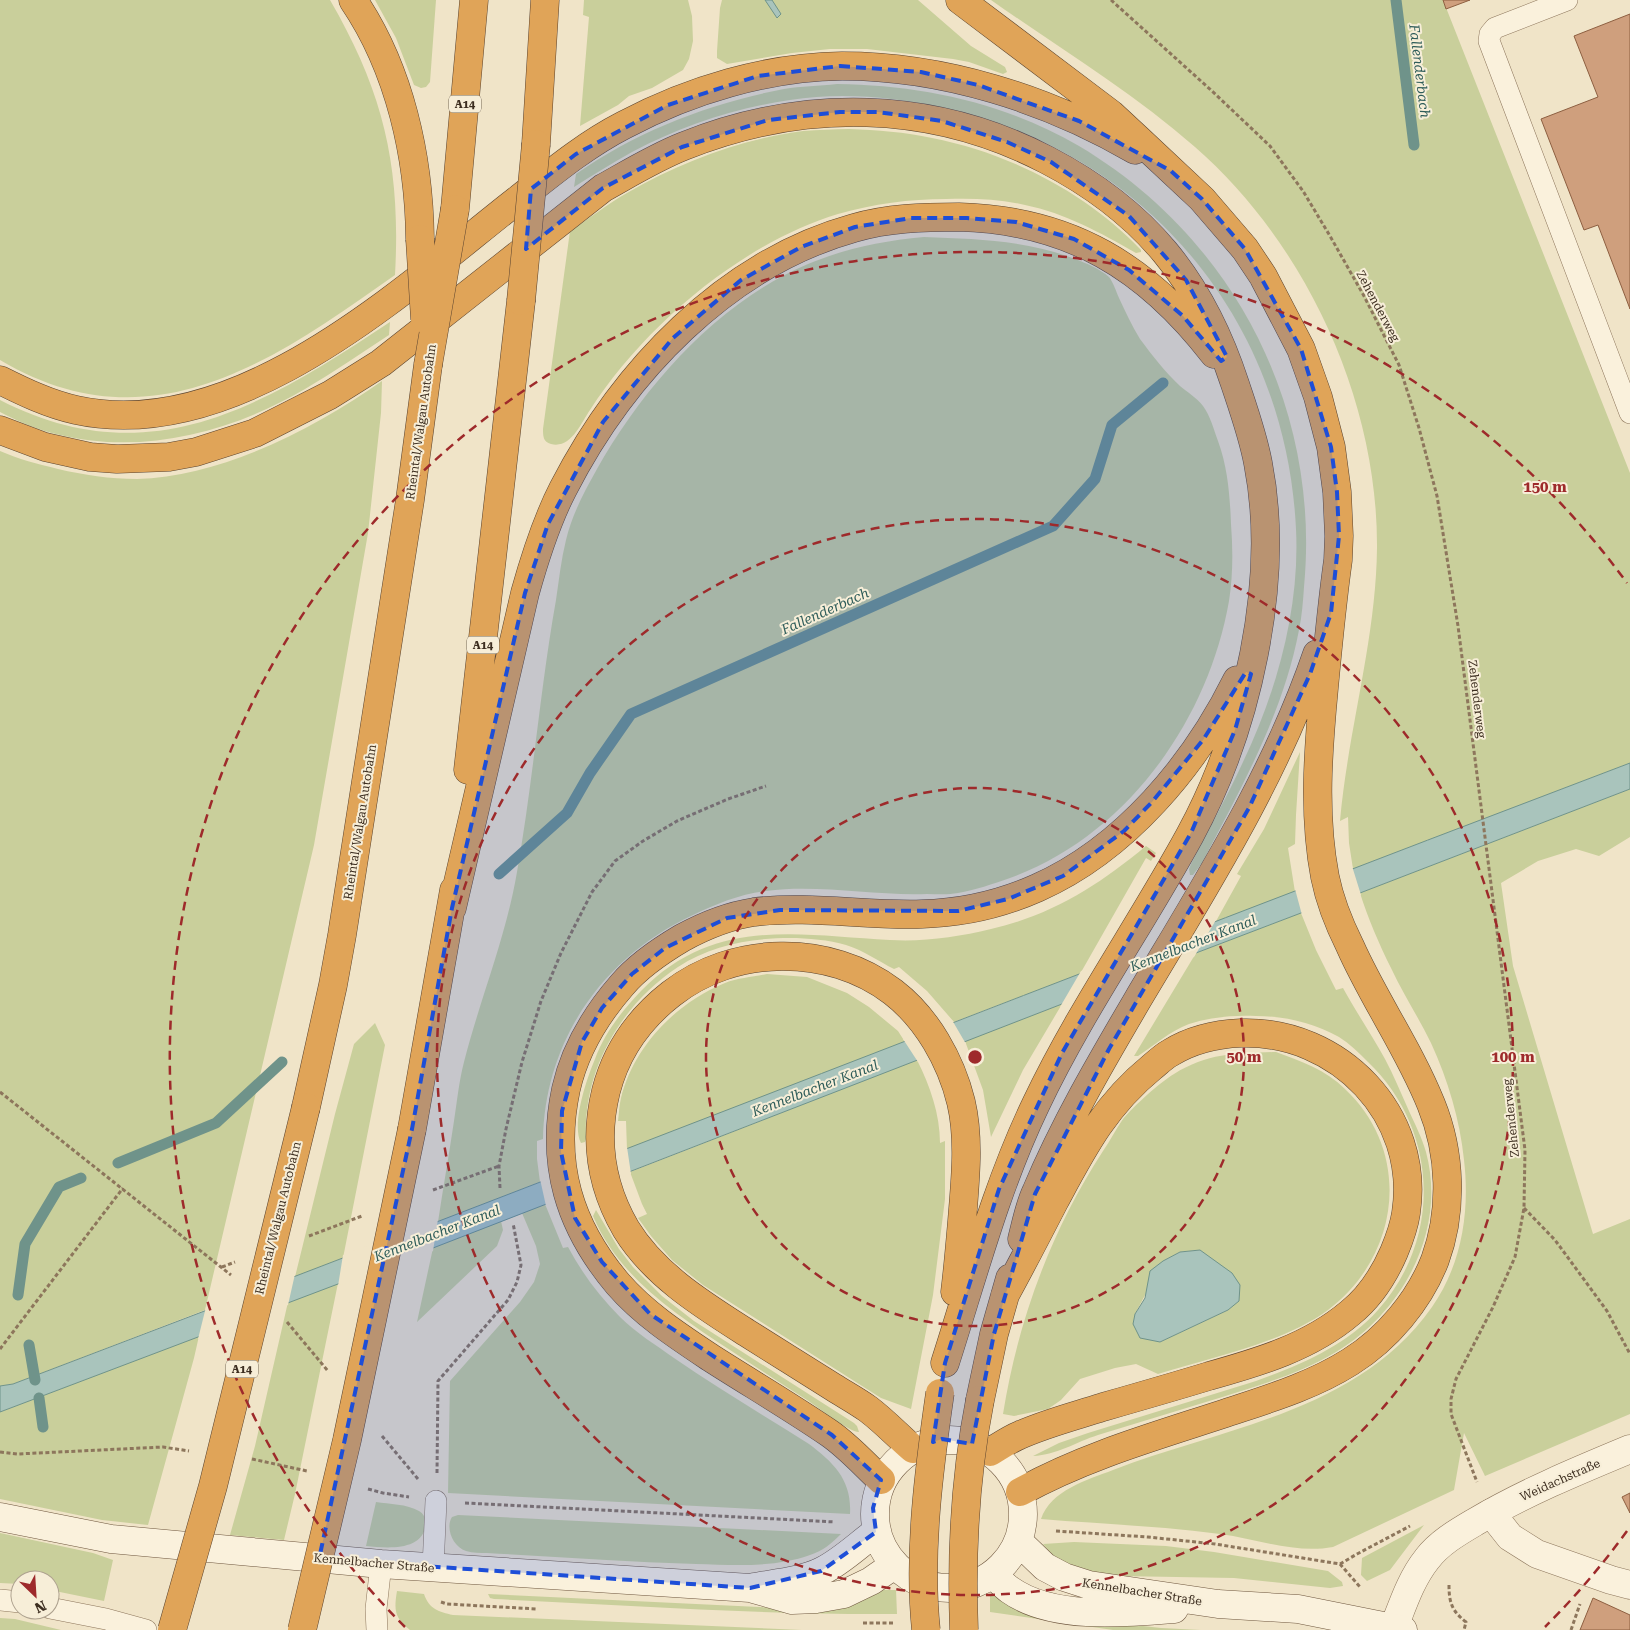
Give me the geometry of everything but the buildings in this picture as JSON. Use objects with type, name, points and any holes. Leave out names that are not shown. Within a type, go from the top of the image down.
[{"type":"highway","points":[[354,0],[383,56],[401,109],[414,164],[418,194],[428,365]]},
{"type":"highway","name":"Rheintal/Walgau Autobahn","points":[[172,1630],[213,1486],[306,1107],[333,984],[410,500],[428,365],[455,209],[474,0]]},
{"type":"highway","name":"A14","points":[[302,1630],[346,1440],[412,1129],[452,908],[512,392],[536,144],[545,0]]},
{"type":"highway","points":[[960,0],[1111,114],[1202,199],[1245,249],[1263,276],[1301,349],[1313,381],[1331,447],[1337,492],[1339,536],[1320,725],[1318,774],[1319,833],[1326,880],[1332,907],[1364,978],[1417,1073],[1433,1107],[1443,1144],[1448,1178],[1446,1216],[1440,1245],[1430,1271],[1416,1296],[1399,1319],[1376,1343],[1351,1362],[1318,1380],[1282,1395],[1087,1459],[1042,1479],[1020,1492]]},
{"type":"highway","points":[[0,380],[51,403],[77,410],[108,414],[161,412],[188,407],[238,390],[287,367],[374,312],[576,154],[625,124],[712,88],[758,76],[799,69],[840,66],[921,72],[978,85],[1033,102],[1079,121],[1111,136],[1171,171]]},
{"type":"highway","points":[[0,430],[45,447],[90,457],[117,459],[169,457],[196,452],[255,433],[330,395],[381,363],[604,188],[642,166],[682,147],[726,131],[768,120],[802,114],[878,112],[914,116],[942,121],[1007,142],[1050,162],[1109,199],[1156,241],[1202,304],[1229,364],[1250,429],[1263,497],[1266,539],[1261,614],[1256,643],[1245,696],[1235,730],[1212,791],[1191,833],[1045,1084],[1021,1136],[999,1190],[946,1363]]},
{"type":"highway","points":[[452,908],[525,593],[538,549],[562,490],[602,422],[647,365],[704,308],[741,280],[801,246],[855,227],[911,218],[941,217],[1016,222],[1074,239],[1101,252],[1129,270],[1183,316],[1224,366],[1237,391]]},
{"type":"highway","points":[[964,1630],[963,1570],[966,1494],[970,1458],[994,1334],[1035,1194],[1079,1104],[1109,1049],[1249,808],[1293,717],[1331,613]]},
{"type":"highway","points":[[881,1480],[832,1435],[684,1340],[650,1314],[620,1285],[602,1262],[575,1218],[563,1172],[561,1152],[562,1111],[569,1075],[582,1042],[602,1008],[632,974],[665,948],[699,929],[727,918],[752,912],[806,910],[922,914],[958,911],[1008,899],[1036,889],[1063,876],[1094,856],[1124,831],[1176,777],[1224,707],[1256,643]]},
{"type":"highway","points":[[913,1449],[867,1409],[711,1310],[676,1285],[648,1258],[627,1230],[614,1204],[605,1181],[601,1157],[600,1123],[617,1058],[643,1019],[660,1003],[696,978],[717,968],[744,960],[796,956],[836,965],[879,983],[906,1004],[930,1031],[954,1078],[962,1103],[966,1178],[957,1279],[932,1448],[928,1492],[924,1572],[926,1630]]},
{"type":"highway","points":[[990,1452],[1020,1435],[1064,1419],[1280,1354],[1320,1335],[1351,1312],[1376,1286],[1390,1262],[1406,1214],[1407,1187],[1405,1165],[1400,1144],[1390,1119],[1376,1097],[1356,1075],[1334,1056],[1311,1045],[1286,1037],[1256,1033],[1225,1034],[1199,1040],[1170,1053],[1141,1076],[1114,1103],[1094,1129],[1005,1295]]},
{"type":"main road","points":[[942,1440],[965,1441],[990,1452],[1001,1460],[1013,1475],[1020,1492],[1024,1516],[1019,1542],[1008,1559],[993,1574],[970,1586],[946,1589],[922,1584],[906,1576],[886,1554],[876,1532],[873,1508],[881,1480],[898,1459],[913,1449],[942,1440]]},
{"type":"main road","name":"Weidachstraße","points":[[1398,1629],[1417,1573],[1428,1557],[1486,1501],[1550,1483],[1630,1449]]},
{"type":"main road","points":[[1486,1501],[1510,1537],[1537,1554],[1630,1585]]},
{"type":"main road","name":"Kennelbacher Straße","points":[[0,1517],[111,1539],[433,1568],[750,1588],[792,1600],[816,1599],[844,1594],[871,1581],[894,1565]]},
{"type":"main road","name":"Kennelbacher Straße","points":[[750,1588],[804,1577],[821,1571],[843,1558],[876,1532]]},
{"type":"main road","name":"Kennelbacher Straße","points":[[1019,1542],[1045,1567],[1064,1577],[1089,1585],[1218,1604],[1298,1609],[1398,1629]]},
{"type":"main road","name":"Kennelbacher Straße","points":[[993,1574],[1009,1590],[1029,1601],[1066,1610],[1113,1614],[1218,1604]]},
{"type":"lane","points":[[1566,0],[1495,28],[1490,34],[1489,41],[1630,413]]},
{"type":"lane","points":[[433,1568],[436,1501]]},
{"type":"lane","points":[[377,1630],[376,1608],[381,1564]]},
{"type":"lane","points":[[60,1610],[106,1619],[146,1630]]},
{"type":"path","name":"Zehenderweg","points":[[1111,0],[1270,146],[1303,191],[1364,296],[1399,365],[1419,428],[1437,496],[1458,626],[1525,1150],[1524,1208],[1516,1257],[1456,1379],[1451,1399],[1451,1414],[1486,1501]]},
{"type":"path","points":[[500,1188],[499,1166],[506,1129],[522,1062],[538,1010],[561,954],[592,892],[615,862],[643,841],[686,818],[728,799],[766,786]]},
{"type":"path","points":[[0,1092],[236,1279]]},
{"type":"path","points":[[0,1349],[123,1188]]},
{"type":"path","points":[[1524,1208],[1555,1240],[1607,1311],[1630,1354]]},
{"type":"path","points":[[513,1223],[521,1265],[517,1282],[508,1300],[438,1381],[436,1501],[836,1522]]},
{"type":"path","points":[[1048,1531],[1148,1537],[1215,1544],[1340,1564]]},
{"type":"path","points":[[1450,1580],[1449,1597],[1455,1613],[1466,1622],[1464,1630]]},
{"type":"highlighted area","points":[[840,66],[921,72],[978,85],[1079,121],[1171,171],[1202,199],[1245,249],[1301,349],[1331,447],[1337,492],[1339,536],[1331,613],[1310,674],[1249,808],[1109,1049],[1035,1194],[994,1334],[972,1444],[942,1439],[933,1442],[945,1363],[999,1189],[1062,1053],[1191,833],[1235,730],[1251,674],[1246,672],[1203,740],[1152,802],[1124,831],[1063,876],[1008,899],[958,911],[780,910],[727,918],[665,948],[632,974],[602,1008],[582,1042],[562,1111],[561,1152],[575,1218],[602,1262],[650,1314],[832,1435],[881,1480],[873,1508],[876,1532],[821,1571],[750,1588],[319,1559],[412,1129],[452,908],[525,593],[548,524],[603,422],[673,338],[741,280],[801,247],[855,227],[911,218],[967,218],[1016,222],[1074,239],[1129,270],[1183,316],[1221,361],[1227,357],[1186,280],[1129,216],[1051,162],[1007,142],[942,121],[878,112],[840,112],[768,120],[682,147],[603,188],[526,249],[531,189],[576,154],[668,105],[758,76]]},
{"type":"green space","points":[[0,0],[330,0],[349,34],[364,67],[376,99],[385,132],[395,200],[395,275],[302,338],[256,364],[208,384],[158,395],[108,396],[55,385],[0,360]]},
{"type":"green space","points":[[375,0],[436,0],[430,82],[426,87],[421,88],[414,85],[396,38]]},
{"type":"green space","points":[[584,0],[688,0],[692,16],[693,41],[689,59],[683,70],[652,88],[629,96],[618,105],[580,126],[589,17],[583,15]]},
{"type":"green space","points":[[722,0],[918,0],[971,46],[1005,67],[1007,72],[1003,74],[969,62],[953,59],[867,49],[830,49],[792,53],[727,64],[717,58]]},
{"type":"green space","points":[[991,0],[1443,0],[1630,473],[1630,763],[1353,869],[1348,817],[1340,821],[1349,753],[1372,617],[1377,548],[1374,492],[1365,437],[1349,382],[1328,328],[1302,277],[1270,230],[1235,186],[1195,147],[1121,89]]},
{"type":"green space","points":[[837,84],[900,88],[962,99],[1022,118],[1079,146],[1134,184],[1182,229],[1223,279],[1256,334],[1281,393],[1298,456],[1306,520],[1302,614],[1292,661],[1272,721],[1246,778],[1202,863],[1193,875],[1190,875],[1189,869],[1191,864],[1243,762],[1276,678],[1290,619],[1296,559],[1296,529],[1286,453],[1265,382],[1234,316],[1192,257],[1142,206],[1083,164],[1017,130],[944,108],[906,101],[829,96],[769,103],[729,113],[689,126],[632,152],[574,187],[576,174],[624,145],[675,121],[729,102],[756,95],[790,88]]},
{"type":"green space","points":[[849,129],[912,134],[932,138],[990,154],[1018,165],[1071,193],[1120,229],[1141,252],[1136,253],[1068,218],[1005,201],[986,199],[919,200],[878,205],[838,214],[802,227],[766,245],[698,291],[638,348],[612,379],[570,439],[558,445],[546,442],[543,436],[543,429],[570,231],[627,193],[669,171],[712,153],[780,135],[803,131]]},
{"type":"green space","points":[[924,237],[1019,244],[1057,253],[1088,264],[1101,271],[1112,281],[1140,339],[1169,375],[1203,406],[1212,423],[1218,441],[1228,482],[1232,563],[1229,601],[1218,646],[1202,689],[1181,730],[1155,769],[1125,804],[1090,834],[1052,859],[1010,878],[977,889],[950,894],[907,894],[826,889],[786,889],[756,892],[710,907],[661,933],[632,954],[607,978],[585,1006],[568,1036],[555,1068],[546,1103],[543,1139],[537,1141],[540,1182],[438,1222],[462,1069],[500,944],[517,872],[545,668],[563,555],[575,513],[583,495],[616,438],[637,407],[686,350],[744,300],[775,280],[822,258],[865,246]]},
{"type":"green space","points":[[390,322],[389,335],[305,389],[270,408],[232,423],[194,434],[155,441],[115,442],[76,438],[37,428],[0,412],[0,400],[54,422],[106,432],[156,431],[204,421],[251,403],[297,380]]},
{"type":"green space","points":[[382,381],[381,413],[368,533],[314,845],[205,1310],[13,1384],[0,1386],[0,451],[36,463],[87,475],[137,479],[169,476],[201,470],[234,460],[266,447],[297,433],[327,416]]},
{"type":"green space","points":[[1300,752],[1295,844],[1288,848],[1295,892],[1215,923],[1241,876],[1237,874],[1264,829]]},
{"type":"green space","points":[[1630,789],[1630,837],[1599,856],[1576,849],[1538,861],[1501,883],[1513,966],[1593,1234],[1630,1219],[1630,1414],[1485,1476],[1464,1433],[1454,1490],[1333,1547],[1305,1549],[1198,1531],[1041,1519],[1046,1509],[1061,1493],[1081,1482],[1287,1412],[1328,1393],[1367,1371],[1402,1342],[1432,1307],[1450,1273],[1462,1236],[1466,1179],[1460,1130],[1448,1086],[1437,1057],[1387,959],[1360,893]]},
{"type":"green space","points":[[1146,846],[1156,853],[1151,861],[1146,858],[1080,974],[954,1022],[927,991],[899,967],[894,969],[852,947],[839,943],[804,938],[761,939],[718,948],[691,959],[658,982],[639,1000],[623,1020],[610,1041],[599,1064],[591,1088],[587,1113],[586,1139],[585,1142],[581,1143],[578,1135],[578,1125],[584,1089],[599,1049],[609,1031],[641,991],[669,967],[698,951],[728,941],[758,936],[790,934],[890,940],[928,940],[954,937],[991,929],[1034,916],[1074,897],[1111,873]]},
{"type":"green space","points":[[1301,913],[1316,950],[1336,990],[1343,988],[1385,1059],[1426,1152],[1431,1181],[1430,1211],[1424,1239],[1414,1266],[1399,1292],[1381,1315],[1360,1335],[1336,1352],[1305,1368],[1256,1386],[1098,1435],[1058,1451],[1033,1456],[1059,1443],[1256,1381],[1306,1361],[1337,1344],[1365,1323],[1378,1310],[1399,1281],[1414,1250],[1422,1217],[1424,1184],[1419,1151],[1408,1119],[1391,1089],[1368,1062],[1351,1046],[1329,1032],[1299,1021],[1267,1016],[1230,1016],[1189,1024],[1169,1034],[1138,1056],[1134,1056],[1196,953]]},
{"type":"green space","points":[[767,974],[807,977],[847,993],[869,1007],[898,1031],[905,1042],[627,1150],[626,1121],[618,1121],[620,1101],[627,1079],[636,1061],[659,1028],[690,1002],[725,983]]},
{"type":"green space","points":[[1062,1004],[1023,1070],[991,1137],[983,1090],[965,1041]]},
{"type":"green space","points":[[375,1023],[385,1045],[343,1258],[295,1277],[354,1044]]},
{"type":"green space","points":[[1276,1052],[1313,1067],[1338,1082],[1367,1115],[1381,1143],[1388,1173],[1389,1203],[1383,1233],[1371,1262],[1352,1288],[1328,1310],[1310,1322],[1269,1340],[1158,1374],[1136,1364],[1115,1368],[1080,1379],[1061,1400],[1048,1409],[1014,1416],[1003,1414],[1009,1379],[1018,1345],[1039,1277],[1052,1245],[1084,1181],[1123,1119],[1154,1089],[1187,1067],[1211,1058],[1236,1054]],"holes":[[[1200,1250],[1228,1310],[1160,1342],[1135,1314],[1163,1261],[1180,1252]]]},
{"type":"green space","points":[[917,1060],[933,1100],[940,1132],[940,1143],[945,1141],[945,1199],[933,1295],[911,1409],[881,1398],[703,1285],[672,1260],[638,1218],[647,1214],[630,1172]]},
{"type":"green space","points":[[545,1204],[563,1248],[568,1247],[591,1284],[620,1317],[639,1334],[674,1358],[818,1451],[840,1473],[848,1491],[850,1514],[448,1493],[450,1381],[520,1302],[534,1282],[540,1264],[536,1246],[522,1213]]},
{"type":"green space","points":[[596,1210],[619,1249],[633,1267],[662,1296],[694,1321],[854,1423],[859,1432],[841,1424],[710,1337],[651,1293],[618,1258],[604,1238],[593,1216]]},
{"type":"green space","points":[[501,1221],[503,1230],[497,1246],[417,1322],[433,1248]]},
{"type":"green space","points":[[338,1283],[284,1540],[230,1535],[255,1446],[288,1302]]},
{"type":"green space","points":[[199,1336],[148,1525],[102,1520],[0,1499],[0,1412]]},
{"type":"green space","points":[[376,1502],[404,1506],[420,1512],[424,1516],[426,1524],[418,1540],[402,1546],[366,1546]]},
{"type":"green space","points":[[458,1515],[841,1534],[831,1544],[810,1555],[768,1564],[644,1562],[466,1551],[457,1546],[450,1532],[450,1521],[452,1517]]},
{"type":"green space","points":[[1424,1525],[1390,1570],[1367,1581],[1361,1575],[1362,1558]]},
{"type":"green space","points":[[0,1533],[93,1553],[113,1560],[104,1601],[60,1592],[60,1570],[10,1570],[10,1584],[0,1583]]},
{"type":"green space","points":[[1074,1542],[1166,1546],[1214,1552],[1328,1571],[1342,1582],[1343,1586],[1330,1588],[1234,1578],[1119,1576],[1078,1570],[1055,1558],[1043,1544]]},
{"type":"green space","points":[[880,1590],[896,1590],[897,1614],[695,1609],[494,1599],[490,1598],[488,1594],[800,1609]]},
{"type":"green space","points":[[397,1591],[424,1594],[435,1609],[453,1615],[802,1630],[410,1630],[396,1613]]},
{"type":"green space","points":[[990,1594],[1062,1617],[1161,1628],[1201,1630],[1113,1630],[990,1612]]},
{"type":"green space","points":[[0,1618],[19,1620],[61,1630],[0,1630]]},
{"type":"water","points":[[765,0],[772,0],[781,14],[777,18]]},
{"type":"water","name":"Kennelbacher Kanal","points":[[1630,763],[1630,789],[1360,893],[1301,913],[1062,1004],[433,1248],[0,1412],[0,1386],[13,1384],[215,1307]]},
{"type":"water","points":[[1200,1250],[1232,1273],[1240,1285],[1239,1301],[1228,1310],[1160,1342],[1140,1338],[1133,1324],[1135,1314],[1145,1298],[1150,1271],[1180,1252]]},
{"type":"pier","points":[[1352,866],[1361,895],[1302,915],[1295,889]]},
{"type":"pier","points":[[1216,920],[1194,957],[1060,1007],[1081,971]]},
{"type":"pier","points":[[952,1020],[966,1044],[918,1062],[903,1039]]},
{"type":"pier","points":[[627,1147],[631,1174],[546,1206],[540,1179]]},
{"type":"pier","points":[[438,1219],[433,1251],[338,1286],[343,1255]]},
{"type":"pier","points":[[295,1274],[288,1305],[198,1339],[206,1307]]},
{"type":"waterway","name":"Fallenderbach","points":[[1396,0],[1414,145]]},
{"type":"waterway","name":"Fallenderbach","points":[[499,874],[567,813],[590,773],[631,714],[1053,526],[1095,479],[1112,425],[1163,383]]},
{"type":"waterway","name":"Fallenderbach","points":[[118,1163],[216,1123],[282,1062]]},
{"type":"waterway","name":"Fallenderbach","points":[[18,1295],[25,1244],[59,1187],[81,1178]]},
{"type":"waterway","name":"Fallenderbach","points":[[29,1345],[35,1380]]},
{"type":"waterway","name":"Fallenderbach","points":[[39,1398],[43,1427]]}]
